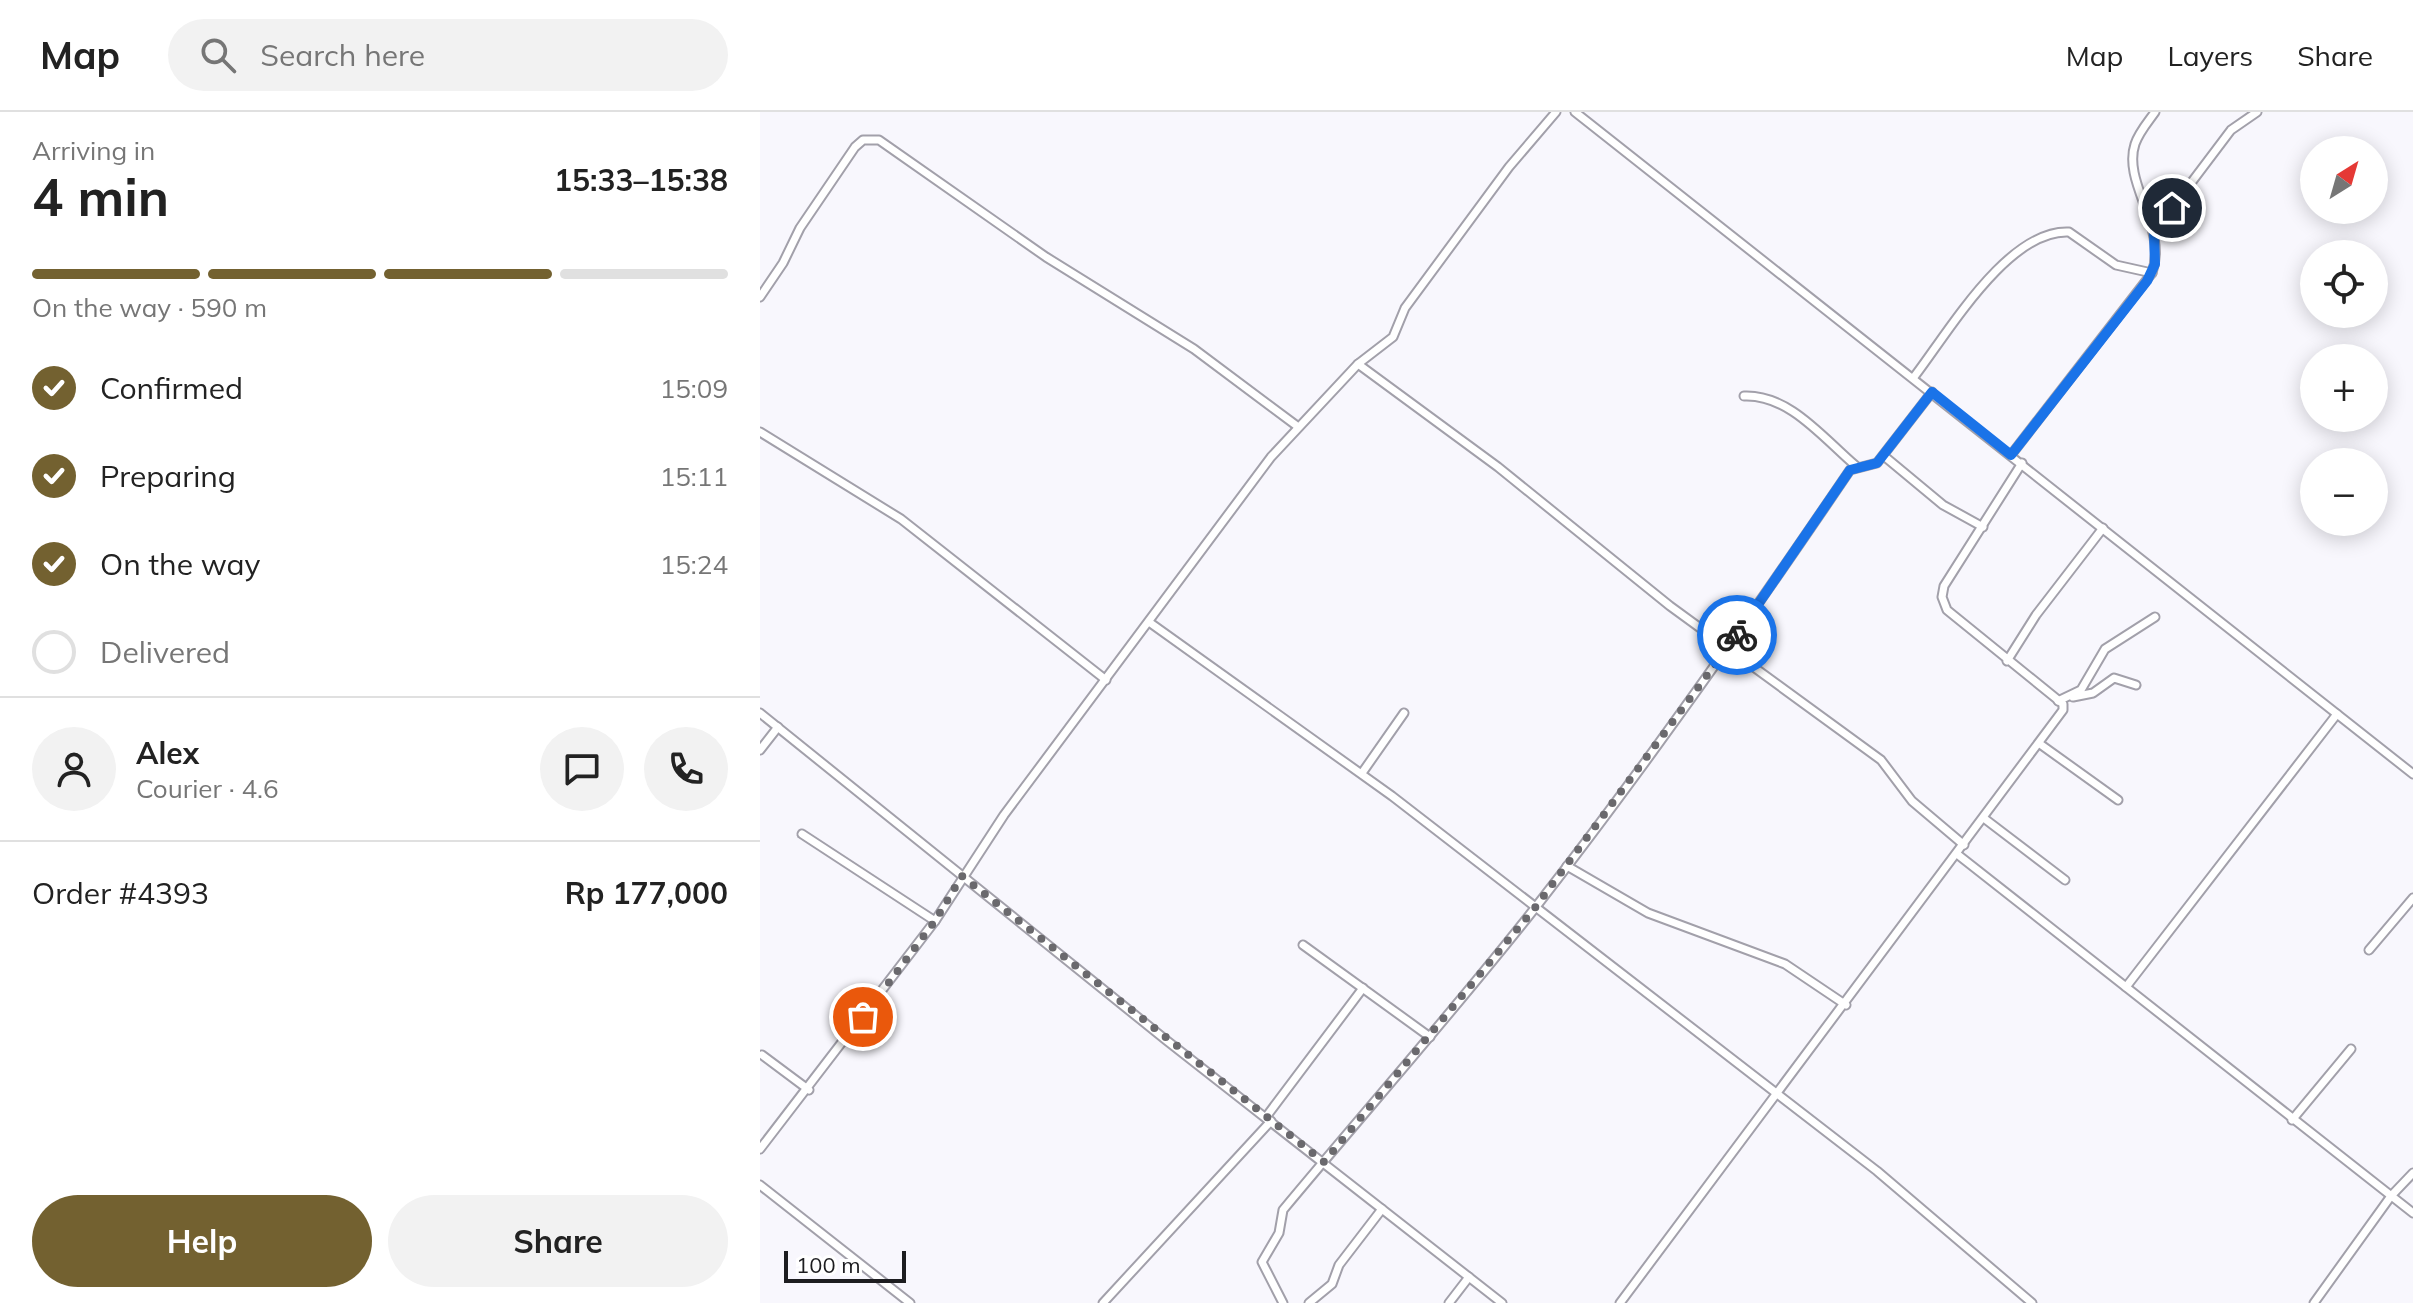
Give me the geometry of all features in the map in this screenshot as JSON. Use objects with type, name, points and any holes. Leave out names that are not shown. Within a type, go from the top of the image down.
[{"type":"street","points":[[760,1149],[809,1090],[935,921],[962,876],[1297,426],[1358,364],[1393,337],[1405,308],[1509,167],[1556,112]]},
{"type":"street","points":[[1575,112],[2413,774]]},
{"type":"street","points":[[2011,455],[2152,273],[2156,257],[2154,232],[2133,159],[2135,143],[2155,112]]},
{"type":"street","points":[[2154,232],[2231,130],[2257,112]]},
{"type":"street","points":[[760,297],[783,263],[800,228],[855,147],[863,140],[879,140],[1070,273],[1194,349],[1297,426]]},
{"type":"street","points":[[1914,377],[2002,263],[2029,243],[2069,232],[2116,265],[2152,273]]},
{"type":"street","points":[[1358,364],[1498,467],[1672,607],[1887,764],[1912,801],[1964,845]]},
{"type":"street","points":[[1744,396],[1762,395],[1786,406],[1856,466],[1874,466],[1932,392]]},
{"type":"street","points":[[760,432],[901,519],[1106,680]]},
{"type":"street","points":[[1884,456],[1943,505],[1983,527]]},
{"type":"street","points":[[1620,1303],[1985,819],[2063,710],[2058,701],[1947,610],[1942,597],[1944,586],[2022,463]]},
{"type":"street","points":[[1283,1303],[1262,1262],[1279,1233],[1283,1210],[1534,909],[1728,648],[1856,466]]},
{"type":"street","points":[[2007,661],[2036,615],[2103,528]]},
{"type":"street","points":[[2071,697],[2081,690],[2105,649],[2155,617]]},
{"type":"street","points":[[1149,622],[1395,798],[1534,909],[1877,1171],[2032,1303]]},
{"type":"street","points":[[2058,701],[2083,697],[2114,678],[2136,685]]},
{"type":"street","points":[[760,713],[1502,1303]]},
{"type":"street","points":[[1362,773],[1404,713]]},
{"type":"street","points":[[2126,987],[2337,714]]},
{"type":"street","points":[[760,750],[778,727]]},
{"type":"street","points":[[2040,744],[2118,800]]},
{"type":"street","points":[[1985,819],[2065,880]]},
{"type":"street","points":[[802,834],[935,921]]},
{"type":"street","points":[[1957,854],[2413,1213]]},
{"type":"street","points":[[1567,866],[1648,913],[1785,964],[1846,1005]]},
{"type":"street","points":[[2369,950],[2413,898]]},
{"type":"street","points":[[1303,945],[1430,1037]]},
{"type":"street","points":[[1103,1303],[1268,1119],[1363,988]]},
{"type":"street","points":[[2292,1120],[2351,1049]]},
{"type":"street","points":[[762,1055],[809,1090]]},
{"type":"street","points":[[2314,1303],[2391,1196],[2413,1173]]},
{"type":"street","points":[[760,1185],[910,1303]]},
{"type":"street","points":[[1309,1303],[1332,1284],[1342,1260],[1382,1209]]},
{"type":"street","points":[[1449,1303],[1469,1277]]},
{"type":"way so far","points":[[863,1017],[935,921],[962,876],[1324,1162],[1534,909],[1633,780],[1737,635]]},
{"type":"route","points":[[1737,635],[1850,470],[1874,466],[1932,392],[2011,455],[2147,281],[2155,264],[2154,232],[2172,208]]}]
